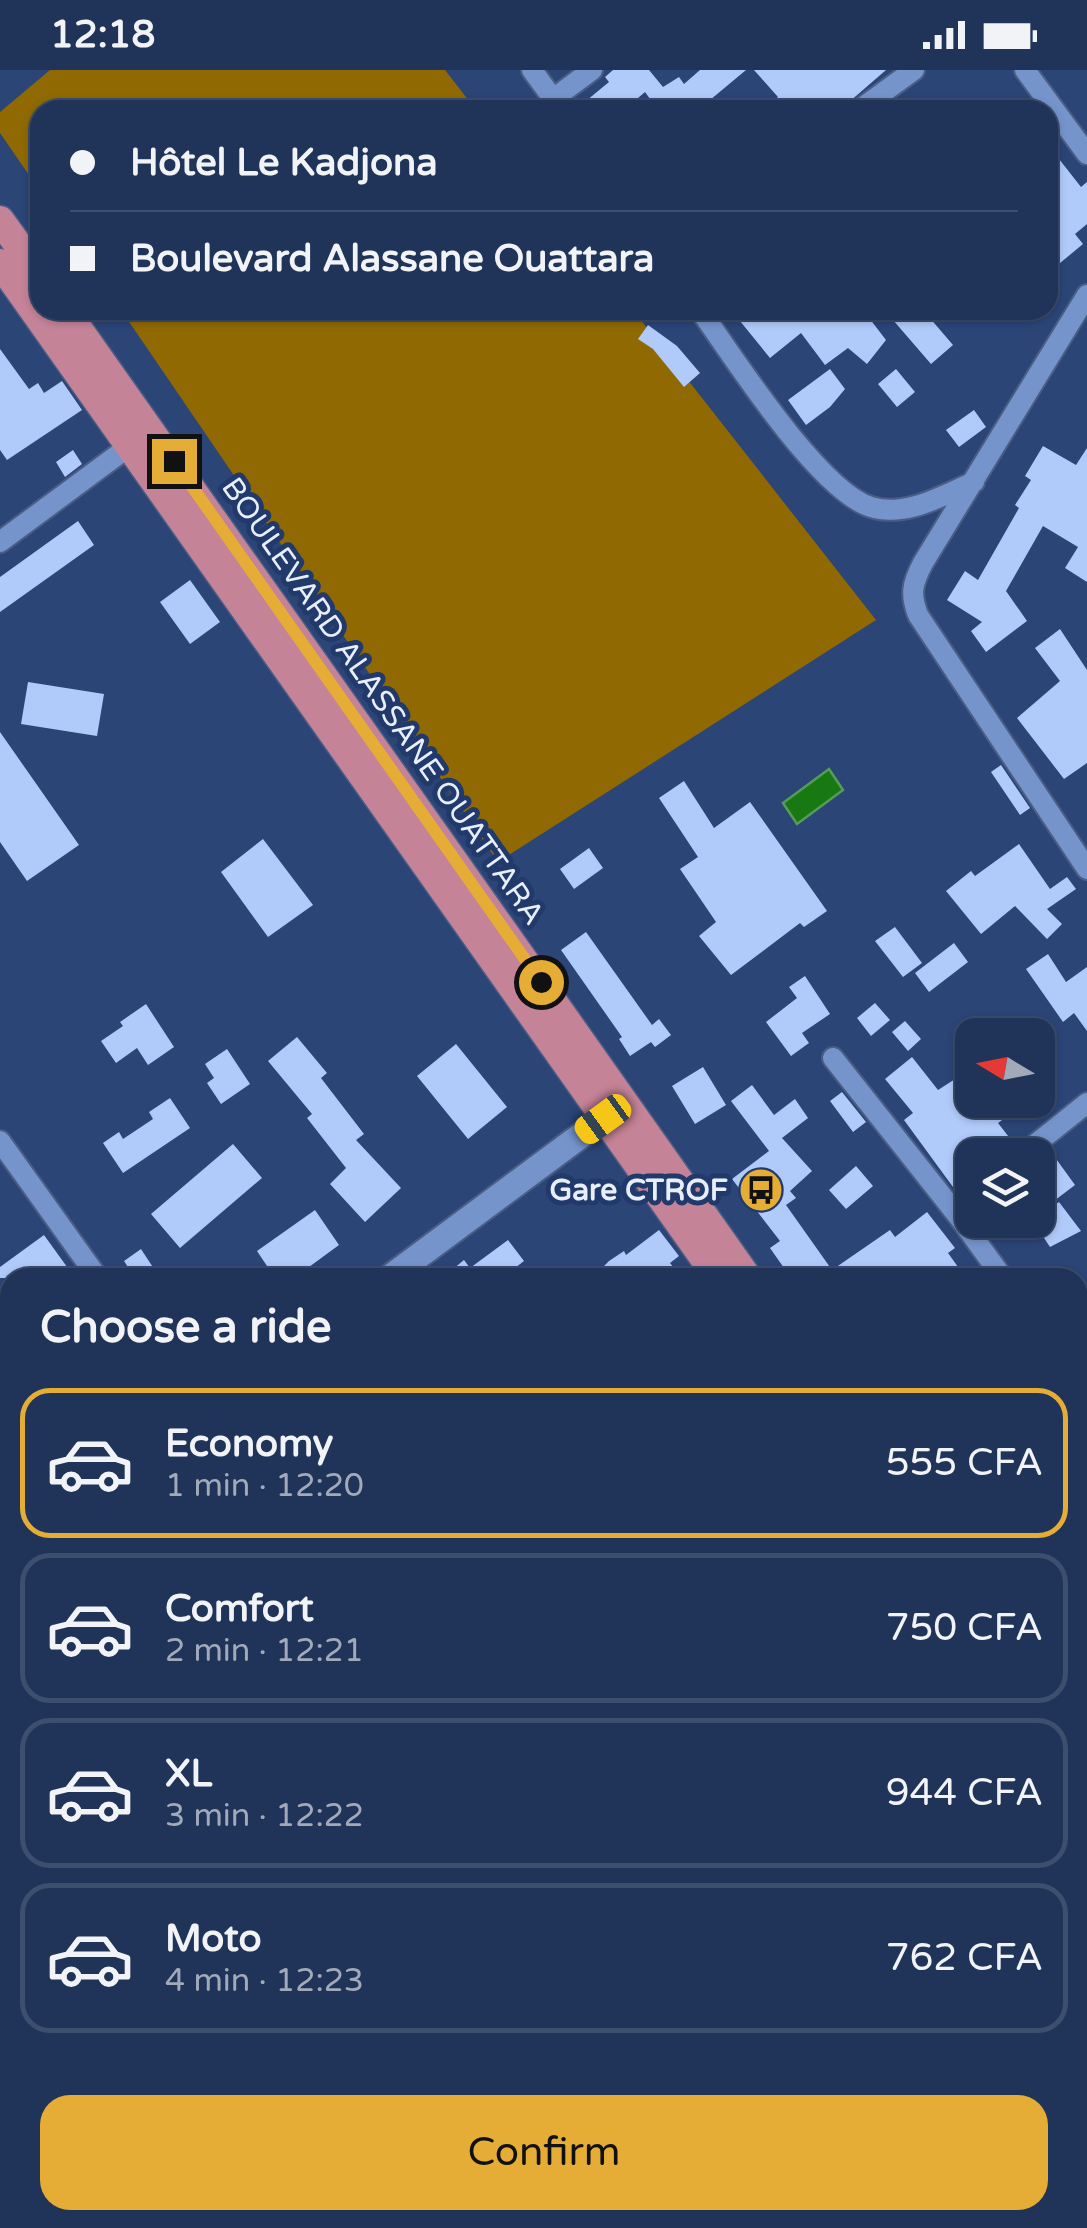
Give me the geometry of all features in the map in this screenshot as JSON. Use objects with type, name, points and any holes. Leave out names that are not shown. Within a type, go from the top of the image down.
[{"type":"main road","points":[[0,220],[30,261]]},
{"type":"main road","name":"BOULEVARD ALASSANE OUATTARA","points":[[0,263],[30,300]]},
{"type":"main road","name":"BOULEVARD ALASSANE OUATTARA","points":[[46,320],[141,438],[614,1110],[740,1268]]},
{"type":"main road","name":"BOULEVARD ALASSANE OUATTARA","points":[[71,320],[141,438]]},
{"type":"main road","name":"BOULEVARD ALASSANE OUATTARA","points":[[614,1110],[712,1268]]},
{"type":"street","points":[[532,70],[554,100]]},
{"type":"street","points":[[561,100],[592,70]]},
{"type":"street","points":[[873,100],[914,70]]},
{"type":"street","points":[[1025,70],[1047,100]]},
{"type":"street","points":[[1058,115],[1087,154]]},
{"type":"street","points":[[1087,295],[918,572],[911,596],[918,616],[1087,869]]},
{"type":"street","points":[[707,320],[797,444],[845,492],[872,507],[909,509],[974,482]]},
{"type":"street","points":[[0,542],[141,438]]},
{"type":"street","points":[[833,1058],[955,1212]]},
{"type":"street","points":[[1044,1138],[1087,1104]]},
{"type":"street","points":[[401,1268],[614,1110]]},
{"type":"street","points":[[0,1141],[91,1268]]},
{"type":"street","points":[[974,1238],[995,1268]]},
{"type":"shaded area","points":[[50,70],[445,70],[468,100],[30,100],[30,176],[0,133],[0,112]]},
{"type":"shaded area","points":[[128,320],[641,320],[876,620],[498,862]]},
{"type":"shaded area","points":[[829,769],[843,790],[797,824],[783,803]]},
{"type":"building","points":[[613,70],[649,70],[663,87],[679,77],[684,84],[700,70],[746,70],[710,100],[651,100],[645,92],[636,100],[587,100],[609,82],[605,77]]},
{"type":"building","points":[[754,70],[886,70],[851,100],[774,100],[778,97]]},
{"type":"building","points":[[1058,158],[1081,187],[1087,182],[1087,224],[1075,234],[1083,244],[1058,265]]},
{"type":"building","points":[[739,320],[871,320],[886,340],[867,364],[848,348],[825,365],[801,333],[770,358]]},
{"type":"building","points":[[893,320],[932,320],[953,345],[931,364]]},
{"type":"building","points":[[648,325],[677,346],[700,373],[684,387],[653,349],[638,339]]},
{"type":"building","points":[[0,349],[29,389],[38,383],[44,393],[62,381],[82,410],[7,460],[0,450]]},
{"type":"building","points":[[830,369],[845,389],[830,407],[806,425],[788,400]]},
{"type":"building","points":[[896,369],[915,392],[897,407],[878,384]]},
{"type":"building","points":[[974,410],[986,427],[959,447],[946,430]]},
{"type":"building","points":[[1043,446],[1076,465],[1087,448],[1087,582],[1065,568],[1078,547],[1043,526],[1006,591],[1027,621],[986,652],[971,631],[982,622],[947,600],[965,571],[978,580],[1019,508],[1015,505],[1031,480],[1025,476]]},
{"type":"building","points":[[73,450],[82,464],[65,477],[56,462]]},
{"type":"building","points":[[78,521],[94,545],[0,612],[0,577]]},
{"type":"building","points":[[190,580],[220,622],[190,644],[160,602]]},
{"type":"building","points":[[1060,629],[1087,670],[1087,763],[1064,779],[1017,718],[1060,681],[1035,648]]},
{"type":"building","points":[[28,682],[104,694],[97,736],[21,724]]},
{"type":"building","points":[[0,732],[79,845],[27,881],[0,842]]},
{"type":"building","points":[[1001,765],[1030,808],[1020,815],[991,772]]},
{"type":"building","points":[[684,781],[714,828],[750,802],[827,911],[804,927],[800,923],[731,975],[699,936],[716,922],[680,869],[698,857],[659,798]]},
{"type":"building","points":[[263,839],[313,905],[268,937],[221,872]]},
{"type":"building","points":[[1019,844],[1050,889],[1067,877],[1076,889],[1047,909],[1062,924],[1047,939],[1015,906],[981,934],[946,891],[971,871],[975,876]]},
{"type":"building","points":[[589,848],[603,868],[574,889],[560,869]]},
{"type":"building","points":[[895,927],[922,963],[903,977],[875,941]]},
{"type":"building","points":[[586,932],[652,1025],[659,1019],[671,1035],[655,1047],[651,1042],[630,1056],[619,1039],[622,1037],[561,950]]},
{"type":"building","points":[[954,943],[968,962],[929,992],[915,973]]},
{"type":"building","points":[[1048,954],[1066,982],[1087,967],[1087,1031],[1074,1013],[1063,1022],[1026,969]]},
{"type":"building","points":[[805,976],[830,1014],[802,1033],[809,1043],[791,1056],[766,1022],[797,998],[789,987]]},
{"type":"building","points":[[875,1003],[890,1020],[871,1036],[857,1018]]},
{"type":"building","points":[[146,1004],[174,1047],[148,1065],[137,1048],[116,1063],[101,1041]]},
{"type":"building","points":[[905,1021],[921,1039],[908,1051],[892,1032]]},
{"type":"building","points":[[297,1037],[327,1073],[321,1078],[364,1134],[356,1140],[401,1188],[365,1222],[330,1184],[346,1168],[307,1118],[312,1114],[268,1061]]},
{"type":"building","points":[[456,1044],[507,1107],[468,1139],[417,1076]]},
{"type":"building","points":[[227,1049],[250,1084],[221,1104],[207,1083],[214,1078],[205,1064]]},
{"type":"building","points":[[912,1057],[938,1090],[955,1079],[955,1118],[1005,1118],[998,1123],[1010,1138],[955,1138],[953,1187],[904,1120],[913,1113],[885,1079]]},
{"type":"building","points":[[703,1067],[726,1105],[695,1124],[672,1086]]},
{"type":"building","points":[[752,1085],[774,1115],[795,1099],[808,1118],[782,1138],[812,1171],[790,1191],[796,1198],[786,1205],[831,1268],[784,1268],[770,1248],[780,1241],[732,1179],[769,1151],[731,1101]]},
{"type":"building","points":[[842,1092],[866,1122],[853,1132],[830,1101]]},
{"type":"building","points":[[170,1098],[190,1128],[123,1173],[103,1143],[119,1132],[123,1139],[153,1119],[149,1112]]},
{"type":"building","points":[[233,1144],[262,1178],[180,1248],[151,1214]]},
{"type":"building","points":[[1055,1157],[1075,1185],[1055,1200]]},
{"type":"building","points":[[856,1166],[873,1186],[846,1209],[829,1190]]},
{"type":"building","points":[[1059,1202],[1081,1231],[1050,1247],[1044,1238],[1055,1238],[1055,1205]]},
{"type":"building","points":[[315,1210],[339,1245],[308,1268],[268,1268],[257,1251]]},
{"type":"building","points":[[927,1212],[955,1248],[948,1253],[959,1268],[835,1268],[890,1230],[895,1237]]},
{"type":"building","points":[[659,1230],[679,1256],[670,1263],[674,1268],[602,1268],[624,1251],[626,1255]]},
{"type":"building","points":[[44,1235],[68,1268],[0,1268]]},
{"type":"building","points":[[508,1240],[524,1261],[515,1268],[470,1268]]},
{"type":"building","points":[[141,1249],[153,1268],[129,1268],[124,1261]]},
{"type":"building","points":[[464,1260],[470,1268],[454,1268]]},
{"type":"place","name":"Gare CTROF","points":[[761,1190]]},
{"type":"route","points":[[174,461],[541,982]]}]
